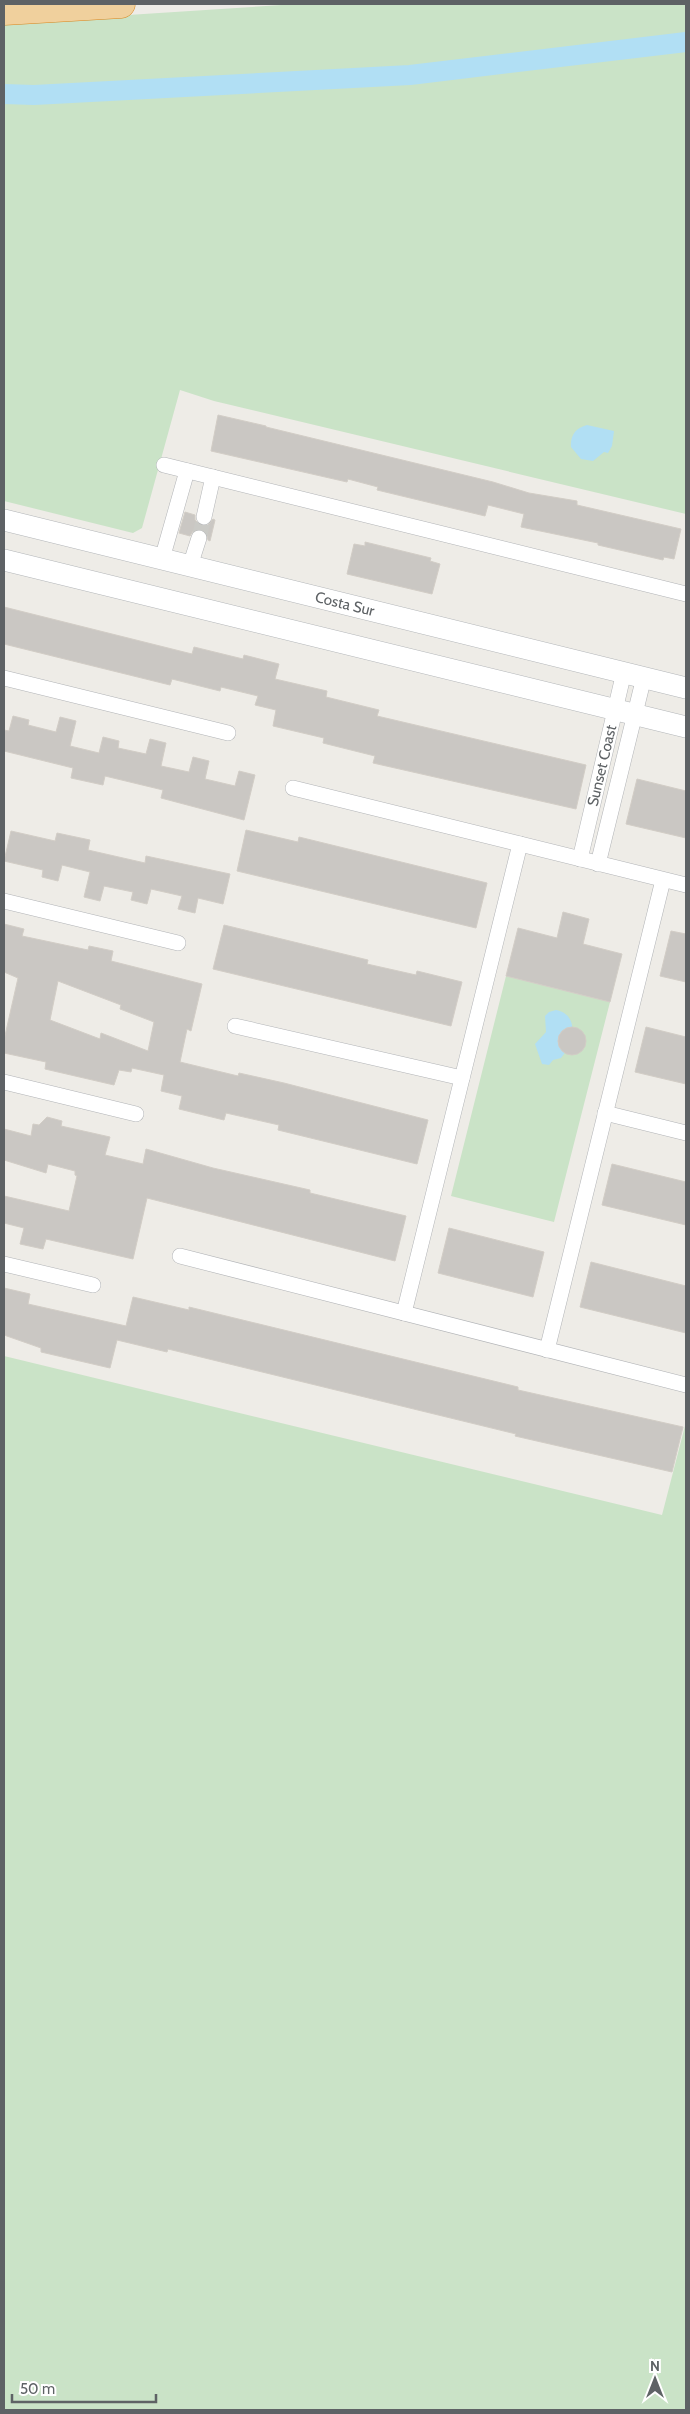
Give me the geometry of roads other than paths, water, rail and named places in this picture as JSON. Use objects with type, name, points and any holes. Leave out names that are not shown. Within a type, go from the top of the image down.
[{"type":"highway","points":[[4,11],[121,4]]},
{"type":"street","points":[[164,465],[686,594]]},
{"type":"street","points":[[162,558],[188,470]]},
{"type":"street","points":[[204,517],[214,477]]},
{"type":"street","name":"Costa Sur","points":[[4,520],[686,688]]},
{"type":"street","points":[[190,566],[199,538]]},
{"type":"street","points":[[4,560],[686,727]]},
{"type":"street","name":"Sunset Coast","points":[[580,859],[625,712],[634,675]]},
{"type":"street","points":[[4,678],[228,733]]},
{"type":"street","name":"Sunset Coast","points":[[598,864],[625,712]]},
{"type":"street","points":[[293,788],[686,885]]},
{"type":"street","points":[[404,1313],[520,844]]},
{"type":"street","points":[[547,1350],[663,880]]},
{"type":"street","points":[[4,900],[178,943]]},
{"type":"street","points":[[235,1026],[462,1078]]},
{"type":"street","points":[[4,1082],[136,1114]]},
{"type":"street","points":[[606,1113],[686,1133]]},
{"type":"street","points":[[180,1256],[686,1385]]},
{"type":"street","points":[[4,1264],[93,1285]]},
{"type":"water","points":[[587,425],[614,431],[612,446],[608,453],[604,452],[593,461],[581,459],[571,447],[574,433]]},
{"type":"water","points":[[556,1010],[564,1013],[569,1018],[572,1024],[571,1038],[561,1058],[553,1060],[549,1065],[542,1064],[535,1044],[546,1032],[545,1016],[549,1012]]},
{"type":"waterway","points":[[4,94],[34,95],[410,75],[686,42]]},
{"type":"tunnel","points":[[199,538],[204,517]]}]
